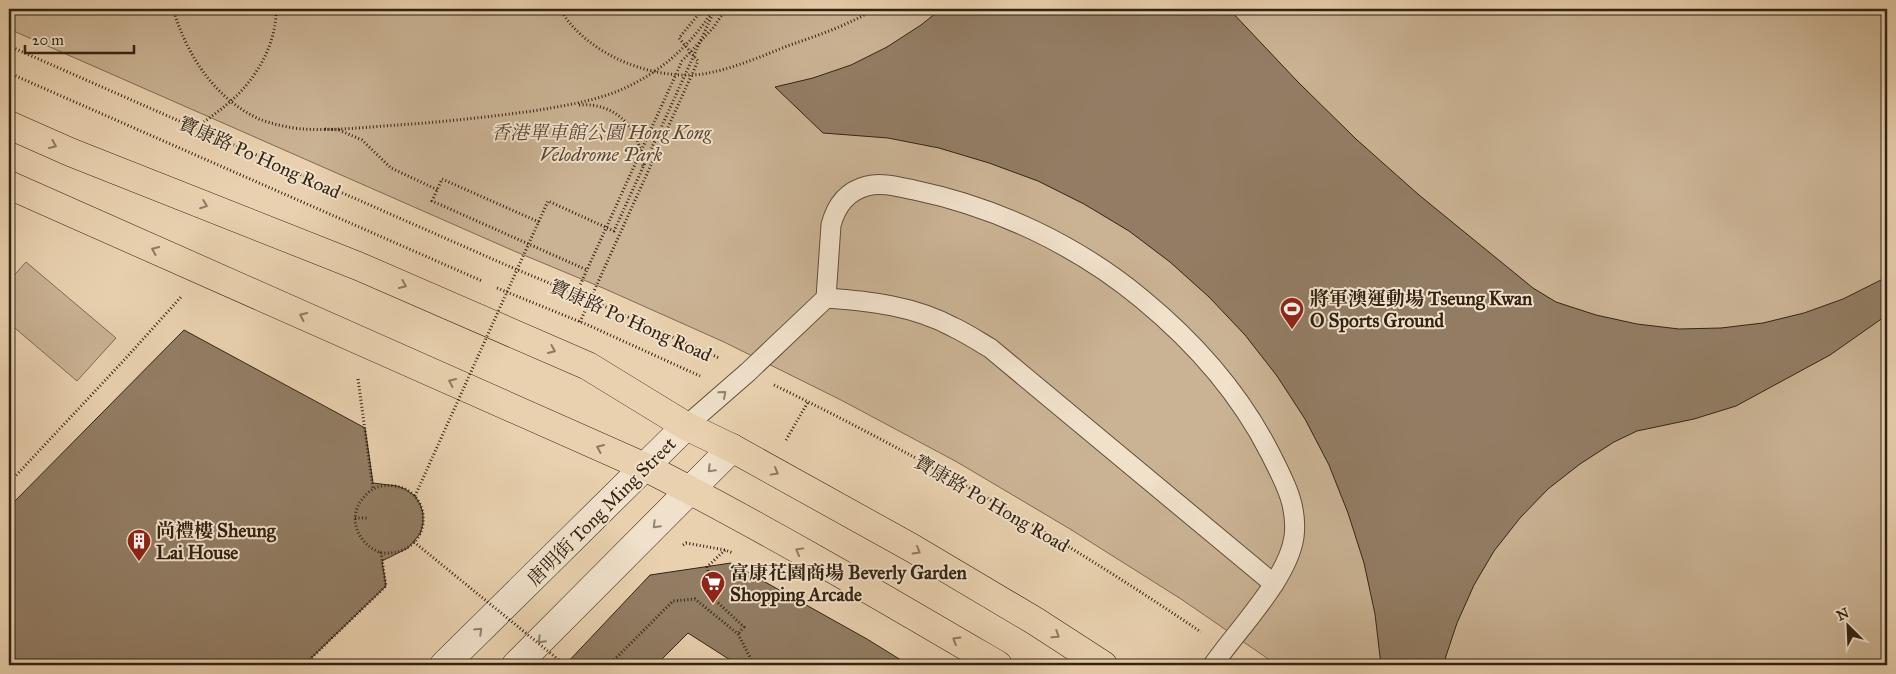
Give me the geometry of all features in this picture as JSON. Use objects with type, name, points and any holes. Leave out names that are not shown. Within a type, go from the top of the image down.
[{"type":"main road","points":[[9,125],[70,152],[358,266],[588,366],[686,426],[732,448],[912,548],[1035,621],[1103,665]]},
{"type":"main road","points":[[9,185],[645,468],[690,490],[883,597],[998,665]]},
{"type":"main road","name":"唐明街 Tong Ming Street","points":[[444,665],[686,426]]},
{"type":"main road","points":[[516,665],[732,448]]},
{"type":"lane","points":[[1213,665],[1274,584],[1284,569],[1291,554],[1295,519],[1293,501],[1287,485],[1265,442],[1239,403],[1209,365],[1177,330],[1141,298],[1102,270],[1062,245],[1019,224],[974,206],[928,193],[881,184],[857,189],[839,204],[830,225],[826,298],[869,301],[912,310],[952,326],[990,348],[1274,584]]},
{"type":"lane","name":"唐明街 Tong Ming Street","points":[[686,426],[728,390],[826,298]]},
{"type":"path","points":[[173,9],[189,51],[220,93],[240,108],[260,119],[303,129],[325,129],[443,121],[590,104],[608,109],[624,120],[635,134],[642,152],[642,168]]},
{"type":"path","points":[[195,128],[232,100],[249,82],[262,61],[272,37],[276,9]]},
{"type":"path","points":[[560,9],[580,32],[601,49],[624,62],[650,71],[676,74],[701,74],[726,69],[836,28],[874,9]]},
{"type":"path","points":[[580,322],[693,74],[698,61],[679,38],[703,9]]},
{"type":"path","points":[[570,105],[604,97],[635,84],[664,66],[686,45],[714,9]]},
{"type":"path","points":[[415,496],[548,201],[614,231],[714,9]]},
{"type":"path","points":[[576,294],[682,61],[691,53],[726,9]]},
{"type":"path","name":"寶康路 Po Hong Road","points":[[9,46],[506,266],[754,366],[834,414],[949,476],[1229,642]]},
{"type":"path","name":"寶康路 Po Hong Road","points":[[9,73],[488,284]]},
{"type":"path","points":[[325,129],[339,130],[362,140],[391,168],[438,190]]},
{"type":"path","points":[[539,222],[442,178],[432,201],[587,270]]},
{"type":"path","name":"寶康路 Po Hong Road","points":[[496,288],[580,322],[728,390]]},
{"type":"path","points":[[9,483],[181,297]]},
{"type":"path","points":[[358,379],[373,489]]},
{"type":"path","points":[[381,486],[397,486],[415,496],[423,514],[423,524],[420,534],[414,542],[400,552],[381,553],[368,547],[362,541],[358,534],[355,518],[360,502],[373,489],[381,486]]},
{"type":"path","points":[[355,518],[367,518]]},
{"type":"path","points":[[414,542],[565,665]]},
{"type":"path","points":[[725,550],[707,567],[715,600],[744,627],[738,634]]},
{"type":"path","points":[[304,665],[386,586],[381,553]]},
{"type":"path","points":[[609,665],[673,601],[695,599],[738,634],[754,665]]},
{"type":"green space","name":"將軍澳運動場 Tseung Kwan O Sports Ground","points":[[9,9],[1887,9],[1887,665],[1277,665],[1181,599],[1070,529],[957,462],[841,400],[724,342],[603,288],[514,251],[9,29]]},
{"type":"green space","points":[[26,262],[116,338],[77,381],[9,323],[9,281]]},
{"type":"building","points":[[941,9],[1229,9],[1298,82],[1356,139],[1419,195],[1533,288],[1556,302],[1596,315],[1637,324],[1679,329],[1721,328],[1763,323],[1804,313],[1843,299],[1887,277],[1887,315],[1830,355],[1736,406],[1694,419],[1637,431],[1614,442],[1580,464],[1548,489],[1520,518],[1494,551],[1474,585],[1457,623],[1443,665],[1381,665],[1375,614],[1364,563],[1348,513],[1329,465],[1305,419],[1277,376],[1245,335],[1209,297],[1170,262],[1129,231],[1084,204],[1038,181],[989,163],[939,148],[888,138],[823,133],[775,87],[813,78],[851,65],[887,47],[921,25]]},
{"type":"building","points":[[184,330],[365,428],[373,483],[397,486],[415,496],[423,513],[423,524],[420,534],[408,548],[382,561],[386,586],[304,665],[9,665],[9,507]]},
{"type":"building","name":"富康花園商場 Beverly Garden Shopping Arcade","points":[[731,563],[867,639],[909,665],[738,665],[688,633],[656,665],[565,665],[650,575]]},
{"type":"place","name":"將軍澳運動場 Tseung Kwan O Sports Ground","points":[[1292,330]]},
{"type":"place","name":"尚禮樓 Sheung Lai House","points":[[139,562]]},
{"type":"place","name":"富康花園商場 Beverly Garden Shopping Arcade","points":[[713,604]]},
{"type":"park label","name":"香港單車館公園 Hong Kong Velodrome Park","points":[[601,143]]}]
